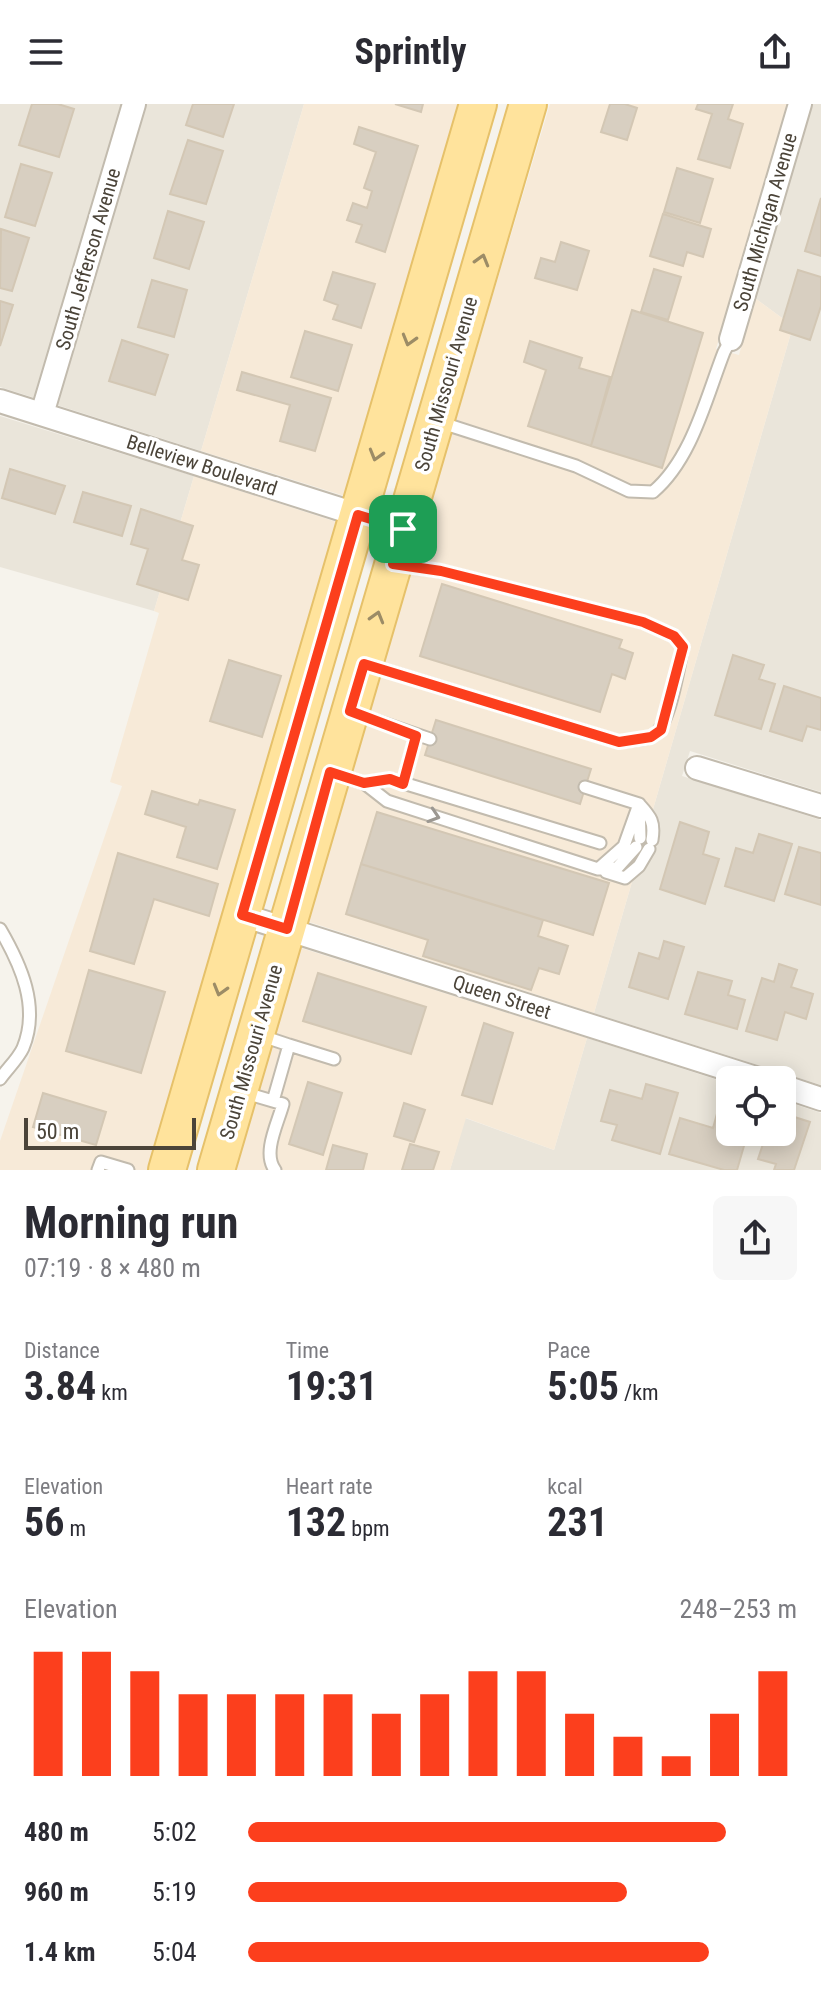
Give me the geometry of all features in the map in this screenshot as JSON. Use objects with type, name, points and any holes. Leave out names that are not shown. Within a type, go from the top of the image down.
[{"type":"main road","points":[[167,1170],[478,104]]},
{"type":"main road","name":"South Missouri Avenue","points":[[216,1170],[256,1096],[272,1040],[287,929],[330,772],[528,104]]},
{"type":"street","name":"South Jefferson Avenue","points":[[42,414],[134,104]]},
{"type":"street","name":"South Michigan Avenue","points":[[731,339],[800,104]]},
{"type":"street","name":"Belleview Boulevard","points":[[0,401],[403,529]]},
{"type":"street","points":[[697,768],[821,806]]},
{"type":"street","name":"Queen Street","points":[[242,915],[718,1066]]},
{"type":"street","points":[[796,1091],[821,1099]]},
{"type":"lane","points":[[435,420],[576,466],[629,491],[653,492],[670,478],[731,339]]},
{"type":"lane","points":[[364,664],[619,742],[651,737],[661,730],[668,709],[683,647],[674,636],[643,622],[581,606],[441,571],[393,564]]},
{"type":"lane","points":[[350,711],[430,739]]},
{"type":"lane","points":[[403,784],[416,736]]},
{"type":"lane","points":[[330,772],[364,783],[387,801],[598,869],[617,868],[644,844],[639,804]]},
{"type":"lane","points":[[364,783],[390,779],[600,843]]},
{"type":"lane","points":[[585,787],[639,804]]},
{"type":"lane","points":[[598,869],[624,846],[639,804]]},
{"type":"lane","points":[[0,929],[22,971],[31,1011],[23,1049],[0,1079]]},
{"type":"lane","points":[[272,1040],[334,1059]]},
{"type":"lane","points":[[256,1096],[283,1104],[269,1154],[275,1170]]},
{"type":"lane","points":[[98,1170],[101,1162],[128,1170]]},
{"type":"shaded area","points":[[0,104],[122,104],[35,398],[0,387]]},
{"type":"shaded area","points":[[146,104],[304,104],[201,451],[57,405]]},
{"type":"shaded area","points":[[304,104],[466,104],[351,498],[201,451]]},
{"type":"shaded area","points":[[550,104],[787,104],[716,349],[739,355],[755,298],[793,326],[594,1013],[306,921]]},
{"type":"shaded area","points":[[812,104],[821,104],[821,792],[690,751],[682,776],[821,820],[821,1085],[796,1077],[796,1066],[761,1066],[594,1013],[793,326],[755,298]]},
{"type":"shaded area","points":[[0,416],[194,476],[154,611],[0,567]]},
{"type":"shaded area","points":[[194,476],[343,524],[151,1170],[0,1170],[0,1141],[122,786],[110,782],[159,613],[154,611]]},
{"type":"shaded area","points":[[298,947],[587,1038],[554,1150],[466,1118],[450,1170],[235,1170]]},
{"type":"shaded area","points":[[587,1038],[716,1079],[716,1146],[796,1146],[796,1105],[821,1113],[821,1170],[450,1170],[465,1118],[554,1150]]},
{"type":"building","points":[[32,104],[58,104],[74,109],[59,157],[19,145]]},
{"type":"building","points":[[193,104],[234,104],[223,137],[186,125]]},
{"type":"building","points":[[395,104],[423,104],[421,112]]},
{"type":"building","points":[[610,104],[637,108],[627,140],[601,132]]},
{"type":"building","points":[[698,104],[733,104],[728,119],[743,124],[730,168],[698,159],[712,114],[696,109]]},
{"type":"building","points":[[359,127],[418,146],[385,252],[356,242],[362,225],[347,220],[353,203],[367,208],[372,191],[364,188],[376,152],[354,144]]},
{"type":"building","points":[[188,140],[223,151],[206,204],[170,194]]},
{"type":"building","points":[[21,164],[52,173],[35,226],[5,217]]},
{"type":"building","points":[[677,168],[713,179],[700,223],[664,212]]},
{"type":"building","points":[[821,198],[821,256],[805,251]]},
{"type":"building","points":[[168,211],[204,222],[189,269],[154,258]]},
{"type":"building","points":[[663,214],[711,229],[703,257],[687,252],[683,266],[650,256]]},
{"type":"building","points":[[1,229],[29,238],[12,291],[0,288]]},
{"type":"building","points":[[561,242],[589,251],[577,290],[535,278],[541,258],[555,262]]},
{"type":"building","points":[[654,269],[681,277],[668,320],[641,312]]},
{"type":"building","points":[[798,270],[821,277],[821,306],[810,340],[780,330]]},
{"type":"building","points":[[333,272],[375,284],[361,328],[333,319],[338,305],[324,300]]},
{"type":"building","points":[[152,280],[187,290],[174,337],[138,327]]},
{"type":"building","points":[[0,301],[13,305],[0,346]]},
{"type":"building","points":[[632,310],[703,333],[662,468],[591,446]]},
{"type":"building","points":[[305,331],[352,345],[338,391],[291,377]]},
{"type":"building","points":[[122,340],[168,355],[155,395],[109,381]]},
{"type":"building","points":[[530,341],[582,358],[579,368],[610,377],[591,446],[528,426],[546,370],[524,362]]},
{"type":"building","points":[[242,372],[331,398],[315,451],[280,441],[290,405],[237,390]]},
{"type":"building","points":[[10,469],[65,486],[55,514],[2,498]]},
{"type":"building","points":[[83,492],[131,506],[122,536],[74,522]]},
{"type":"building","points":[[141,509],[193,526],[182,560],[199,565],[188,600],[137,584],[148,549],[131,544]]},
{"type":"building","points":[[442,584],[622,640],[619,648],[633,653],[625,679],[612,674],[600,712],[420,656]]},
{"type":"building","points":[[733,655],[764,665],[759,679],[775,684],[761,729],[715,715]]},
{"type":"building","points":[[229,660],[281,676],[262,737],[210,721]]},
{"type":"building","points":[[784,686],[821,698],[821,730],[807,726],[802,741],[770,731]]},
{"type":"building","points":[[436,720],[591,769],[580,804],[425,755]]},
{"type":"building","points":[[152,791],[198,805],[200,800],[235,810],[217,869],[177,857],[186,827],[145,814]]},
{"type":"building","points":[[377,812],[609,883],[593,935],[361,864]]},
{"type":"building","points":[[680,822],[709,832],[703,854],[719,859],[705,904],[660,889]]},
{"type":"building","points":[[759,834],[792,844],[774,901],[725,886],[736,848],[753,853]]},
{"type":"building","points":[[799,847],[821,853],[821,905],[785,894]]},
{"type":"building","points":[[118,853],[218,884],[209,916],[154,899],[134,964],[90,951]]},
{"type":"building","points":[[361,864],[543,920],[538,936],[568,946],[559,974],[539,968],[531,990],[423,956],[428,940],[346,914]]},
{"type":"building","points":[[664,941],[684,947],[668,999],[629,987],[639,953],[659,959]]},
{"type":"building","points":[[779,964],[797,970],[791,987],[813,994],[806,1019],[785,1012],[777,1040],[746,1031],[762,978],[774,982]]},
{"type":"building","points":[[89,970],[165,992],[141,1073],[66,1051]]},
{"type":"building","points":[[698,972],[732,981],[728,995],[745,1000],[737,1029],[685,1014]]},
{"type":"building","points":[[318,973],[426,1007],[411,1054],[303,1021]]},
{"type":"building","points":[[484,1023],[513,1033],[492,1104],[462,1095]]},
{"type":"building","points":[[308,1082],[342,1093],[323,1155],[289,1144]]},
{"type":"building","points":[[646,1084],[678,1093],[660,1154],[612,1140],[617,1125],[601,1121],[610,1090],[642,1099]]},
{"type":"building","points":[[43,1093],[106,1112],[96,1145],[33,1127]]},
{"type":"building","points":[[404,1103],[425,1110],[414,1142],[394,1136]]},
{"type":"building","points":[[716,1117],[716,1146],[744,1146],[737,1170],[724,1170],[669,1154],[680,1118],[713,1128]]},
{"type":"building","points":[[796,1118],[810,1122],[794,1170],[774,1170],[776,1164],[758,1159],[762,1146],[796,1146]]},
{"type":"building","points":[[410,1144],[439,1152],[433,1170],[402,1170]]},
{"type":"building","points":[[333,1145],[367,1154],[363,1170],[326,1170]]},
{"type":"route","points":[[358,515],[403,529],[393,564],[441,571],[581,606],[643,622],[674,636],[683,647],[661,730],[651,737],[619,742],[364,664],[350,711],[416,736],[403,784],[390,779],[364,783],[330,772],[287,929],[242,915],[358,515]]}]
